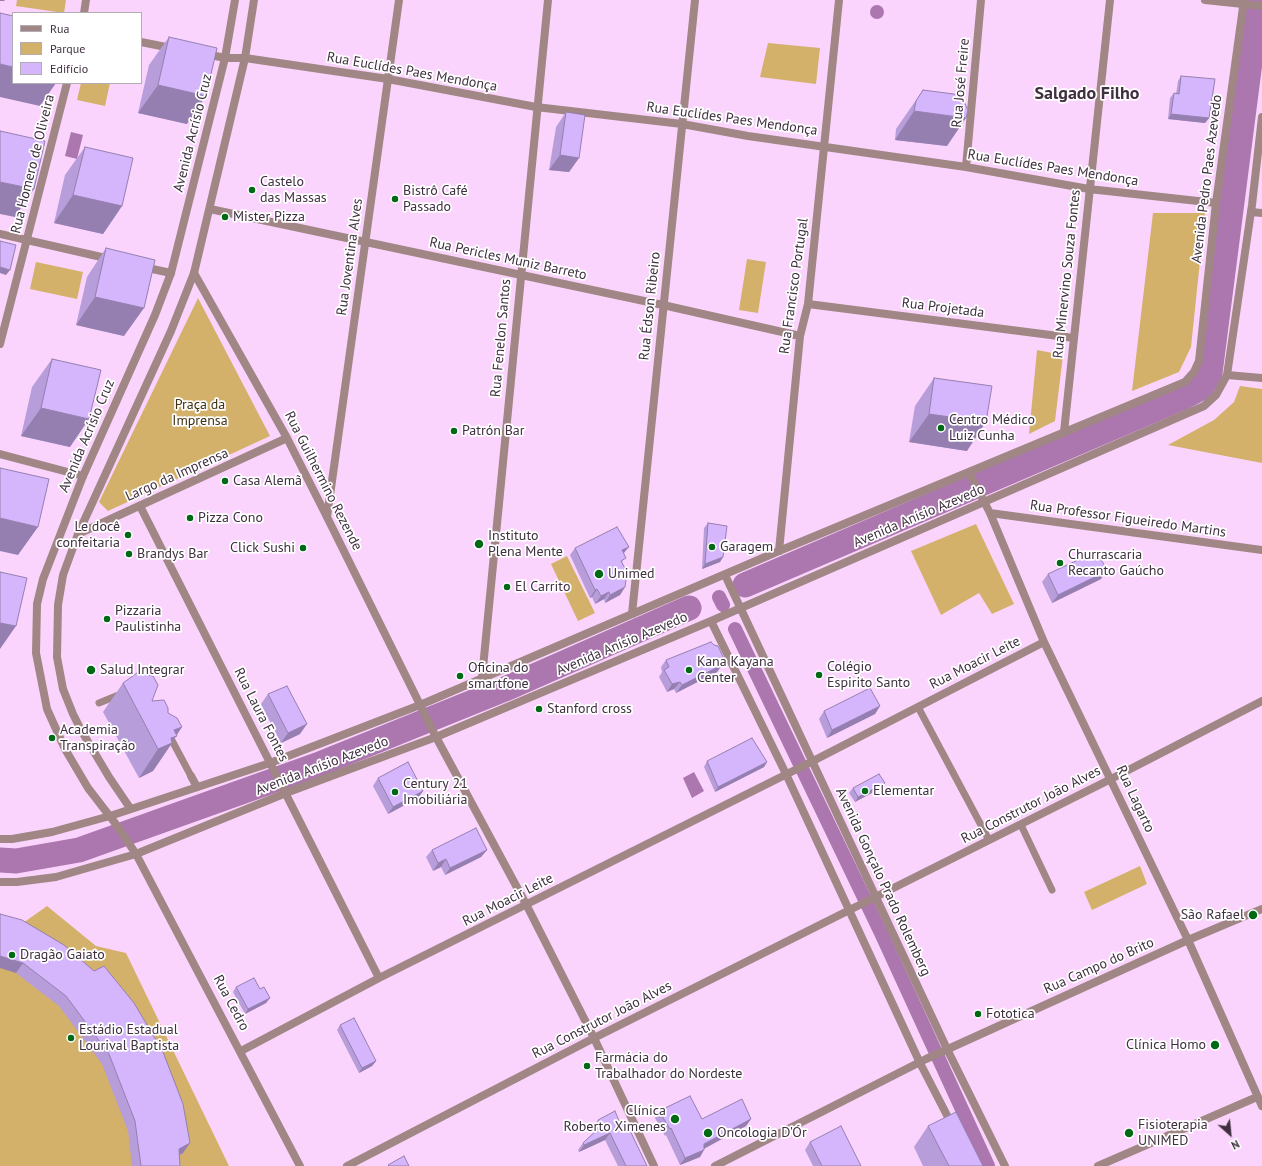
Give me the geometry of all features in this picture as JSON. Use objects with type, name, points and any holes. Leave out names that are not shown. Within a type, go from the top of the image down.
[{"type":"street","points":[[84,12],[86,0]]},
{"type":"street","name":"Avenida Acrísio Cruz","points":[[130,845],[88,788],[62,742],[47,709],[36,653],[37,604],[43,579],[83,476],[155,315],[171,273],[225,58],[235,0]]},
{"type":"street","points":[[130,808],[109,778],[73,714],[63,689],[57,657],[58,605],[63,576],[78,534],[171,331],[194,273],[245,58],[254,0]]},
{"type":"street","name":"Rua Joventina Alves","points":[[328,517],[399,0]]},
{"type":"street","name":"Rua Fenelon Santos","points":[[482,678],[536,107],[548,0]]},
{"type":"street","name":"Rua Édson Ribeiro","points":[[632,614],[695,0]]},
{"type":"street","name":"Rua Francisco Portugal","points":[[779,551],[800,336],[808,304],[839,0]]},
{"type":"street","name":"Rua José Freire","points":[[966,167],[981,0]]},
{"type":"street","name":"Rua Minervino Souza Fontes","points":[[1064,432],[1110,0]]},
{"type":"street","points":[[1205,0],[1243,2],[1262,6]]},
{"type":"street","name":"Avenida Pedro Paes Azevedo","points":[[1199,361],[1216,203],[1243,2]]},
{"type":"street","points":[[142,42],[178,49]]},
{"type":"street","name":"Rua Euclídes Paes Mendonça","points":[[200,53],[225,58],[245,58],[388,79],[536,107],[682,124],[748,136],[966,167],[1089,189],[1216,203]]},
{"type":"street","name":"Rua Homero de Oliveira","points":[[0,344],[28,241],[67,84]]},
{"type":"street","points":[[1262,117],[1227,374],[1262,378]]},
{"type":"street","name":"Rua Pericles Muniz Barreto","points":[[210,209],[663,305],[800,336]]},
{"type":"street","points":[[1250,212],[1262,213]]},
{"type":"street","points":[[0,234],[118,261]]},
{"type":"street","points":[[133,264],[171,273]]},
{"type":"street","name":"Rua Guilhermino Rezende","points":[[194,273],[287,438],[328,517],[435,735]]},
{"type":"street","name":"Rua Projetada","points":[[808,304],[1074,338]]},
{"type":"street","name":"Avenida Anísio Azevedo","points":[[0,839],[12,839],[52,832],[110,816],[130,808],[270,763],[420,705],[779,551],[1185,382],[1194,372],[1199,361]]},
{"type":"street","name":"Avenida Anísio Azevedo","points":[[0,882],[17,882],[56,877],[136,854],[284,790],[435,735],[711,621],[1204,406],[1216,395],[1227,374]]},
{"type":"street","name":"Largo da Imprensa","points":[[78,534],[287,438]]},
{"type":"street","points":[[0,454],[83,476]]},
{"type":"street","name":"Rua Lagarto","points":[[969,473],[990,513],[1044,642],[1188,940],[1262,1106]]},
{"type":"street","name":"Rua Laura Fontes","points":[[140,506],[379,978]]},
{"type":"street","name":"Rua Professor Figueiredo Martins","points":[[990,513],[1262,550]]},
{"type":"street","name":"Avenida Gonçalo Prado Rolemberg","points":[[725,575],[741,607],[808,763],[945,1050],[1005,1166]]},
{"type":"street","points":[[711,621],[789,773],[849,911],[956,1131]]},
{"type":"street","name":"Rua Moacir Leite","points":[[241,1051],[379,978],[527,906],[1044,642]]},
{"type":"street","name":"Rua Construtor João Alves","points":[[347,1166],[594,1038],[1021,825],[1262,700]]},
{"type":"street","points":[[435,735],[527,906],[594,1038],[654,1166]]},
{"type":"street","points":[[191,776],[197,787]]},
{"type":"street","name":"Rua Cedro","points":[[130,845],[241,1051],[300,1166]]},
{"type":"street","name":"Rua Campo do Brito","points":[[923,1061],[1188,940],[1262,909]]},
{"type":"street","points":[[715,1166],[923,1061]]},
{"type":"street","points":[[1098,1166],[1257,1097]]},
{"type":"lane","points":[[99,703],[125,693],[130,694]]},
{"type":"lane","points":[[918,707],[990,840]]},
{"type":"lane","points":[[165,728],[191,776]]},
{"type":"lane","points":[[1021,825],[1052,890]]},
{"type":"green space","points":[[17,0],[66,0],[64,12],[16,6]]},
{"type":"green space","points":[[768,43],[820,48],[816,84],[760,77]]},
{"type":"green space","points":[[81,84],[110,84],[105,106],[77,100]]},
{"type":"green space","points":[[1153,213],[1205,213],[1191,347],[1179,372],[1132,391]]},
{"type":"green space","points":[[747,259],[766,262],[758,313],[739,310]]},
{"type":"green space","points":[[36,262],[83,272],[77,299],[30,289]]},
{"type":"green space","name":"Praça da Imprensa","points":[[198,298],[270,436],[108,511],[99,502]]},
{"type":"green space","points":[[1037,350],[1063,355],[1055,421],[1029,434]]},
{"type":"green space","points":[[1240,386],[1262,389],[1262,463],[1168,445],[1214,420],[1234,402]]},
{"type":"green space","points":[[976,524],[1014,604],[992,614],[979,593],[941,615],[911,551]]},
{"type":"green space","points":[[567,556],[595,613],[578,621],[551,564]]},
{"type":"green space","points":[[1140,866],[1147,884],[1092,910],[1084,892]]},
{"type":"green space","name":"Estádio Estadual Lourival Baptista","points":[[47,906],[96,946],[126,953],[229,1166],[0,1166],[0,918],[23,923]]},
{"type":"shaded area","points":[[877,5],[882,7],[884,12],[882,17],[877,19],[872,17],[870,12],[872,7]]},
{"type":"shaded area","points":[[71,132],[83,135],[77,159],[65,156]]},
{"type":"shaded area","points":[[694,772],[704,791],[692,798],[683,778]]},
{"type":"building","points":[[0,13],[12,16],[12,67],[0,64]]},
{"type":"building","points":[[169,37],[217,48],[206,96],[158,85]]},
{"type":"building","points":[[1181,76],[1215,79],[1209,118],[1171,114],[1174,93],[1179,94]]},
{"type":"building","points":[[923,90],[961,95],[968,110],[966,118],[914,111],[916,101]]},
{"type":"building","points":[[566,112],[585,115],[579,158],[560,155]]},
{"type":"building","points":[[0,131],[45,141],[34,189],[0,182]]},
{"type":"building","points":[[85,147],[133,158],[122,206],[73,195]]},
{"type":"building","points":[[0,241],[16,245],[10,270],[0,267]]},
{"type":"building","points":[[106,248],[155,260],[144,308],[95,297]]},
{"type":"building","points":[[52,359],[101,370],[89,419],[41,408]]},
{"type":"building","points":[[934,378],[992,386],[986,422],[929,414]]},
{"type":"building","points":[[0,468],[49,479],[38,527],[0,518]]},
{"type":"building","name":"Garagem","points":[[708,523],[727,526],[723,557],[705,564]]},
{"type":"building","name":"Unimed","points":[[617,527],[629,547],[622,550],[626,558],[621,561],[627,572],[625,587],[610,595],[609,592],[601,596],[597,589],[595,590],[575,548]]},
{"type":"building","points":[[1097,551],[1107,571],[1058,595],[1048,574]]},
{"type":"building","points":[[0,572],[27,578],[16,626],[0,623]]},
{"type":"building","name":"Kana Kayana Center","points":[[711,642],[718,646],[724,659],[720,660],[722,665],[682,685],[680,682],[672,684],[664,670],[669,667],[666,660]]},
{"type":"building","points":[[137,673],[153,676],[158,685],[152,701],[164,700],[168,708],[168,713],[177,718],[182,727],[174,730],[177,736],[171,738],[172,743],[158,749],[123,683]]},
{"type":"building","points":[[287,686],[307,724],[288,733],[268,694]]},
{"type":"building","points":[[870,688],[880,706],[832,730],[824,711]]},
{"type":"building","points":[[752,738],[767,762],[718,787],[707,761]]},
{"type":"building","name":"Century 21 Imobiliária","points":[[408,762],[423,791],[393,807],[378,778]]},
{"type":"building","points":[[879,774],[885,783],[858,797],[853,788]]},
{"type":"building","points":[[476,828],[487,850],[450,868],[446,859],[438,863],[432,850]]},
{"type":"building","points":[[0,914],[22,920],[64,945],[94,971],[104,966],[134,1003],[163,1052],[183,1104],[190,1143],[179,1149],[180,1166],[141,1166],[135,1121],[109,1054],[66,996],[23,963],[0,956]]},
{"type":"building","points":[[254,978],[260,989],[264,987],[270,998],[248,1009],[236,987]]},
{"type":"building","points":[[354,1018],[376,1061],[362,1068],[340,1025]]},
{"type":"building","points":[[690,1096],[702,1119],[742,1099],[751,1119],[704,1144],[704,1150],[685,1158],[671,1128],[670,1129],[659,1111]]},
{"type":"building","points":[[615,1111],[619,1121],[625,1120],[647,1166],[626,1166],[610,1133],[584,1145],[583,1143],[601,1126],[598,1120]]},
{"type":"building","points":[[956,1112],[983,1166],[949,1166],[928,1126]]},
{"type":"building","points":[[841,1126],[861,1166],[822,1166],[810,1142]]},
{"type":"building","points":[[404,1156],[409,1166],[388,1165]]},
{"type":"waterway","points":[[745,585],[1184,397],[1201,388],[1210,373],[1258,0]]},
{"type":"waterway","points":[[719,597],[723,605]]},
{"type":"waterway","points":[[0,860],[16,861],[79,850],[317,765],[505,689],[689,608]]},
{"type":"waterway","points":[[735,629],[881,933],[988,1166]]},
{"type":"place","name":"Castelo das Massas","points":[[252,190]]},
{"type":"place","name":"Bistrô Café Passado","points":[[395,199]]},
{"type":"place","name":"Mister Pizza","points":[[225,217]]},
{"type":"place","name":"Centro Médico Luiz Cunha","points":[[941,428]]},
{"type":"place","name":"Patrón Bar","points":[[454,431]]},
{"type":"place","name":"Casa Alemã","points":[[225,481]]},
{"type":"place","name":"Pizza Cono","points":[[190,518]]},
{"type":"place","name":"Le docê confeitaria","points":[[128,535]]},
{"type":"place","name":"Instituto Plena Mente","points":[[479,544]]},
{"type":"place","name":"Garagem","points":[[712,547]]},
{"type":"place","name":"Click Sushi","points":[[303,548]]},
{"type":"place","name":"Brandys Bar","points":[[129,554]]},
{"type":"place","name":"Churrascaria Recanto Gaúcho","points":[[1060,563]]},
{"type":"place","name":"Unimed","points":[[599,574]]},
{"type":"place","name":"El Carrito","points":[[507,587]]},
{"type":"place","name":"Pizzaria Paulistinha","points":[[107,619]]},
{"type":"place","name":"Salud Integrar","points":[[91,670]]},
{"type":"place","name":"Kana Kayana Center","points":[[689,670]]},
{"type":"place","name":"Colégio Espirito Santo","points":[[819,675]]},
{"type":"place","name":"Oficina do smartfone","points":[[460,676]]},
{"type":"place","name":"Stanford cross","points":[[539,709]]},
{"type":"place","name":"Academia Transpiração","points":[[52,738]]},
{"type":"place","name":"Elementar","points":[[865,791]]},
{"type":"place","name":"Century 21 Imobiliária","points":[[395,792]]},
{"type":"place","name":"São Rafael","points":[[1253,915]]},
{"type":"place","name":"Dragão Gaiato","points":[[12,955]]},
{"type":"place","name":"Fototica","points":[[978,1014]]},
{"type":"place","name":"Estádio Estadual Lourival Baptista","points":[[71,1038]]},
{"type":"place","name":"Clínica Homo","points":[[1215,1045]]},
{"type":"place","name":"Farmácia do Trabalhador do Nordeste","points":[[587,1066]]},
{"type":"place","name":"Clínica Roberto Ximenes","points":[[675,1119]]},
{"type":"place","name":"Oncologia D'Ór","points":[[708,1133]]},
{"type":"place","name":"Fisioterapia UNIMED","points":[[1129,1133]]},
{"type":"district","name":"Salgado Filho","points":[[1087,94]]}]
